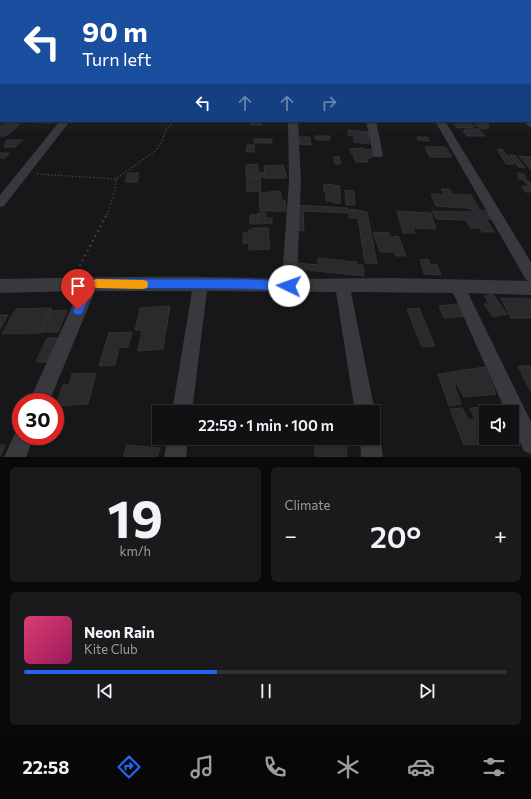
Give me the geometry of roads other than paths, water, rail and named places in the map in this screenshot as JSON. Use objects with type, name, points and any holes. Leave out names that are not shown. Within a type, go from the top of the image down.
[{"type":"street","points":[[0,203],[64,122]]},
{"type":"street","points":[[289,286],[294,181],[293,122]]},
{"type":"street","points":[[371,122],[378,156]]},
{"type":"street","points":[[441,122],[531,275]]},
{"type":"street","points":[[0,286],[69,284],[246,284],[289,286],[342,285],[531,288]]},
{"type":"street","points":[[43,393],[90,284]]},
{"type":"street","points":[[183,405],[200,285]]},
{"type":"street","points":[[342,285],[364,405]]},
{"type":"street","points":[[458,286],[531,444]]},
{"type":"street","points":[[15,457],[20,445]]},
{"type":"street","points":[[175,457],[177,445]]},
{"type":"street","points":[[371,445],[372,457]]}]
